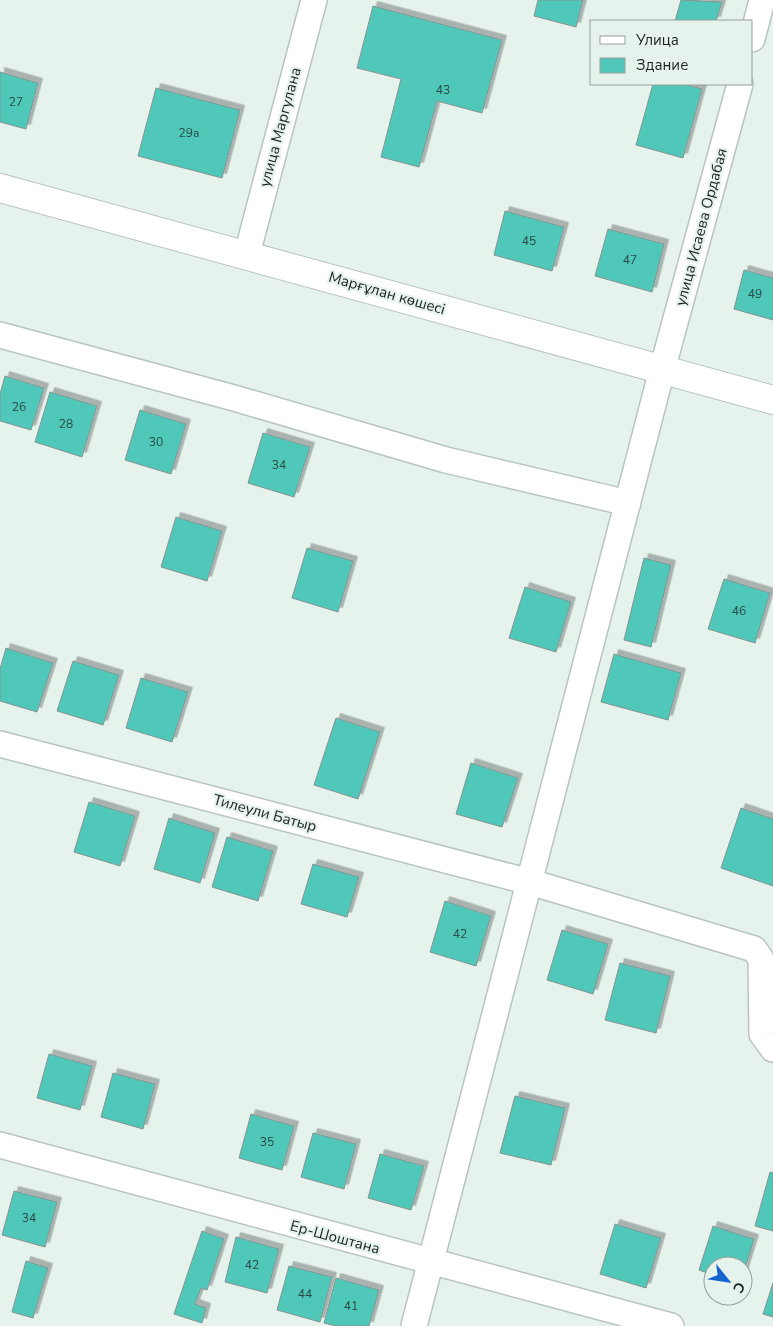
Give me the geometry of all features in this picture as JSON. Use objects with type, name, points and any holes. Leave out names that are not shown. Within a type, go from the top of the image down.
[{"type":"main road","name":"Марғұлан көшесі","points":[[0,188],[247,254],[773,400]]},
{"type":"street","name":"улица Маргулана","points":[[247,254],[314,0]]},
{"type":"street","points":[[753,35],[762,0]]},
{"type":"street","name":"улица Исаева Ордабая","points":[[414,1326],[662,370],[740,85]]},
{"type":"street","points":[[0,335],[225,396],[446,460],[628,503]]},
{"type":"street","name":"Тилеули Батыр","points":[[0,744],[530,882],[754,949],[761,959],[762,1034],[773,1049]]},
{"type":"street","name":"Ер-Шоштана","points":[[0,1145],[431,1263],[672,1326]]},
{"type":"building","points":[[538,0],[583,0],[576,27],[534,16]]},
{"type":"building","points":[[681,0],[722,2],[716,20],[675,20]]},
{"type":"building","points":[[373,6],[502,40],[482,113],[437,101],[419,167],[381,157],[401,79],[357,68]]},
{"type":"building","points":[[0,72],[38,83],[26,129],[0,122]]},
{"type":"building","points":[[653,85],[687,85],[702,89],[683,158],[636,145]]},
{"type":"building","points":[[156,88],[240,110],[222,178],[138,156]]},
{"type":"building","points":[[505,211],[564,227],[552,271],[494,255]]},
{"type":"building","points":[[608,229],[664,244],[652,292],[595,276]]},
{"type":"building","points":[[744,270],[773,278],[773,320],[734,309]]},
{"type":"building","points":[[5,376],[44,388],[31,430],[0,421],[0,394]]},
{"type":"building","points":[[50,392],[97,406],[82,457],[35,442]]},
{"type":"building","points":[[140,410],[186,424],[171,474],[125,460]]},
{"type":"building","points":[[263,433],[310,447],[294,497],[248,483]]},
{"type":"building","points":[[176,517],[222,531],[207,581],[161,567]]},
{"type":"building","points":[[307,548],[353,561],[338,612],[292,598]]},
{"type":"building","points":[[644,558],[671,565],[651,647],[624,640]]},
{"type":"building","points":[[724,579],[770,593],[755,643],[708,629]]},
{"type":"building","points":[[525,587],[571,602],[556,652],[509,638]]},
{"type":"building","points":[[6,648],[53,663],[37,712],[0,701],[0,669]]},
{"type":"building","points":[[614,654],[681,673],[668,720],[601,702]]},
{"type":"building","points":[[73,661],[119,675],[103,725],[57,711]]},
{"type":"building","points":[[141,678],[188,692],[172,742],[126,728]]},
{"type":"building","points":[[336,718],[380,732],[358,799],[314,785]]},
{"type":"building","points":[[471,763],[518,778],[502,827],[456,814]]},
{"type":"building","points":[[89,802],[135,816],[120,866],[74,852]]},
{"type":"building","points":[[741,808],[773,819],[773,886],[721,868]]},
{"type":"building","points":[[169,818],[215,833],[200,883],[154,869]]},
{"type":"building","points":[[227,837],[273,851],[258,901],[212,887]]},
{"type":"building","points":[[313,864],[359,877],[347,917],[301,904]]},
{"type":"building","points":[[445,901],[491,916],[476,966],[430,952]]},
{"type":"building","points":[[562,930],[608,944],[593,994],[547,980]]},
{"type":"building","points":[[620,963],[670,976],[656,1033],[605,1020]]},
{"type":"building","points":[[49,1054],[92,1066],[80,1110],[37,1098]]},
{"type":"building","points":[[113,1073],[155,1084],[143,1129],[101,1117]]},
{"type":"building","points":[[515,1096],[565,1108],[551,1165],[500,1153]]},
{"type":"building","points":[[251,1114],[294,1126],[282,1170],[239,1158]]},
{"type":"building","points":[[313,1133],[356,1144],[344,1189],[301,1177]]},
{"type":"building","points":[[380,1154],[424,1166],[411,1210],[368,1198]]},
{"type":"building","points":[[770,1172],[773,1173],[773,1231],[755,1226]]},
{"type":"building","points":[[14,1191],[57,1202],[45,1247],[2,1235]]},
{"type":"building","points":[[615,1224],[661,1238],[646,1288],[600,1274]]},
{"type":"building","points":[[713,1226],[754,1239],[749,1256],[703,1256]]},
{"type":"building","points":[[202,1231],[224,1239],[207,1290],[201,1288],[195,1304],[206,1308],[202,1323],[174,1314]]},
{"type":"building","points":[[236,1237],[279,1249],[267,1293],[225,1282]]},
{"type":"building","points":[[703,1257],[703,1271],[699,1270]]},
{"type":"building","points":[[26,1261],[48,1268],[33,1318],[12,1312]]},
{"type":"building","points":[[289,1266],[332,1277],[320,1322],[277,1310]]},
{"type":"building","points":[[336,1278],[379,1290],[369,1326],[336,1326],[324,1323]]},
{"type":"building","points":[[773,1283],[773,1317],[763,1314]]}]
